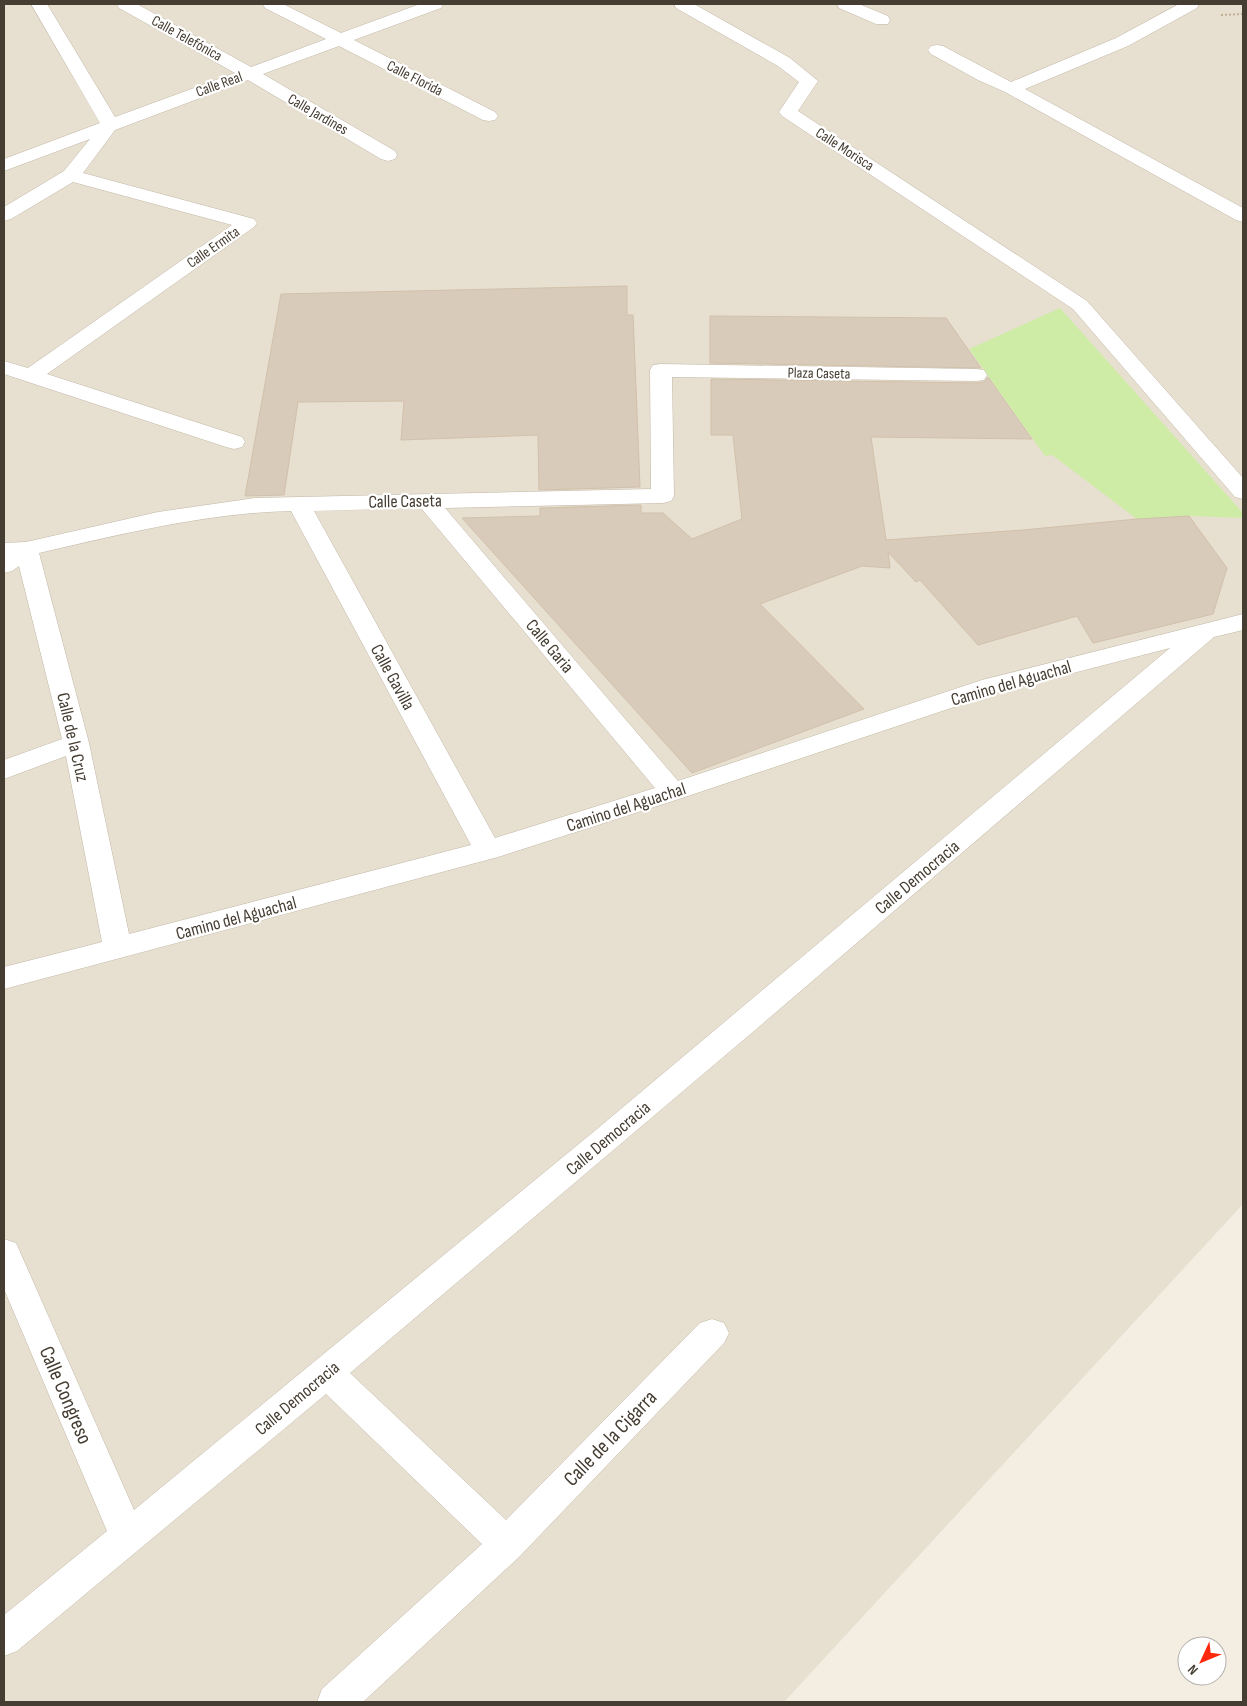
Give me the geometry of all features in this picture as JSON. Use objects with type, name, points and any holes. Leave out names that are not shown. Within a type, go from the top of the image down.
[{"type":"street","points":[[4,214],[71,175],[110,124],[39,4]]},
{"type":"street","name":"Calle Telefónica","points":[[125,4],[249,73]]},
{"type":"street","name":"Calle Florida","points":[[271,4],[489,116]]},
{"type":"street","name":"Calle Real","points":[[4,164],[434,4]]},
{"type":"street","name":"Calle Morisca","points":[[682,4],[784,62],[809,81],[788,112],[1057,288],[1083,308],[1243,492]]},
{"type":"street","points":[[845,4],[882,20]]},
{"type":"street","points":[[1011,88],[1122,42],[1191,4]]},
{"type":"street","points":[[937,50],[1011,88],[1243,216]]},
{"type":"street","name":"Calle Jardines","points":[[249,73],[388,155]]},
{"type":"street","name":"Calle Ermita","points":[[30,376],[247,223],[71,175]]},
{"type":"street","points":[[4,367],[234,442]]},
{"type":"street","name":"Plaza Caseta","points":[[661,370],[976,375]]},
{"type":"street","name":"Calle Caseta","points":[[15,549],[158,520],[255,505],[663,496],[661,370]]},
{"type":"street","name":"Calle Garia","points":[[427,501],[673,792]]},
{"type":"street","name":"Calle Gavilla","points":[[299,504],[488,850]]},
{"type":"street","points":[[4,566],[15,549]]},
{"type":"street","name":"Calle de la Cruz","points":[[15,549],[76,743],[118,950]]},
{"type":"street","name":"Camino del Aguachal","points":[[4,978],[118,950],[488,850],[673,792],[991,686],[1243,622]]},
{"type":"street","name":"Calle Democracia","points":[[4,1638],[327,1373],[780,993],[1206,631]]},
{"type":"street","points":[[4,770],[76,743]]},
{"type":"street","name":"Calle Congreso","points":[[4,1252],[128,1538]]},
{"type":"street","name":"Calle de la Cigarra","points":[[336,1702],[507,1544],[712,1333]]},
{"type":"street","points":[[327,1373],[507,1544]]},
{"type":"path","points":[[1217,16],[1243,14]]},
{"type":"shaded area","points":[[4,4],[1243,4],[1243,1204],[784,1702],[4,1702]]},
{"type":"green space","points":[[1060,308],[1243,513],[1243,518],[1189,516],[1137,519],[1052,455],[1045,456],[969,349]]},
{"type":"building","points":[[627,286],[627,315],[633,315],[640,487],[539,490],[538,435],[401,440],[404,401],[298,402],[284,495],[245,496],[281,294]]},
{"type":"building","points":[[710,316],[946,318],[981,368],[710,363]]},
{"type":"building","points":[[988,377],[1032,439],[871,437],[886,540],[1189,516],[1227,568],[1213,614],[1093,643],[1077,616],[978,645],[920,580],[916,582],[888,552],[890,568],[862,566],[760,604],[864,709],[692,773],[462,518],[540,516],[540,508],[641,505],[641,513],[663,513],[692,539],[742,519],[733,435],[711,435],[711,379],[976,383],[984,382]]}]
